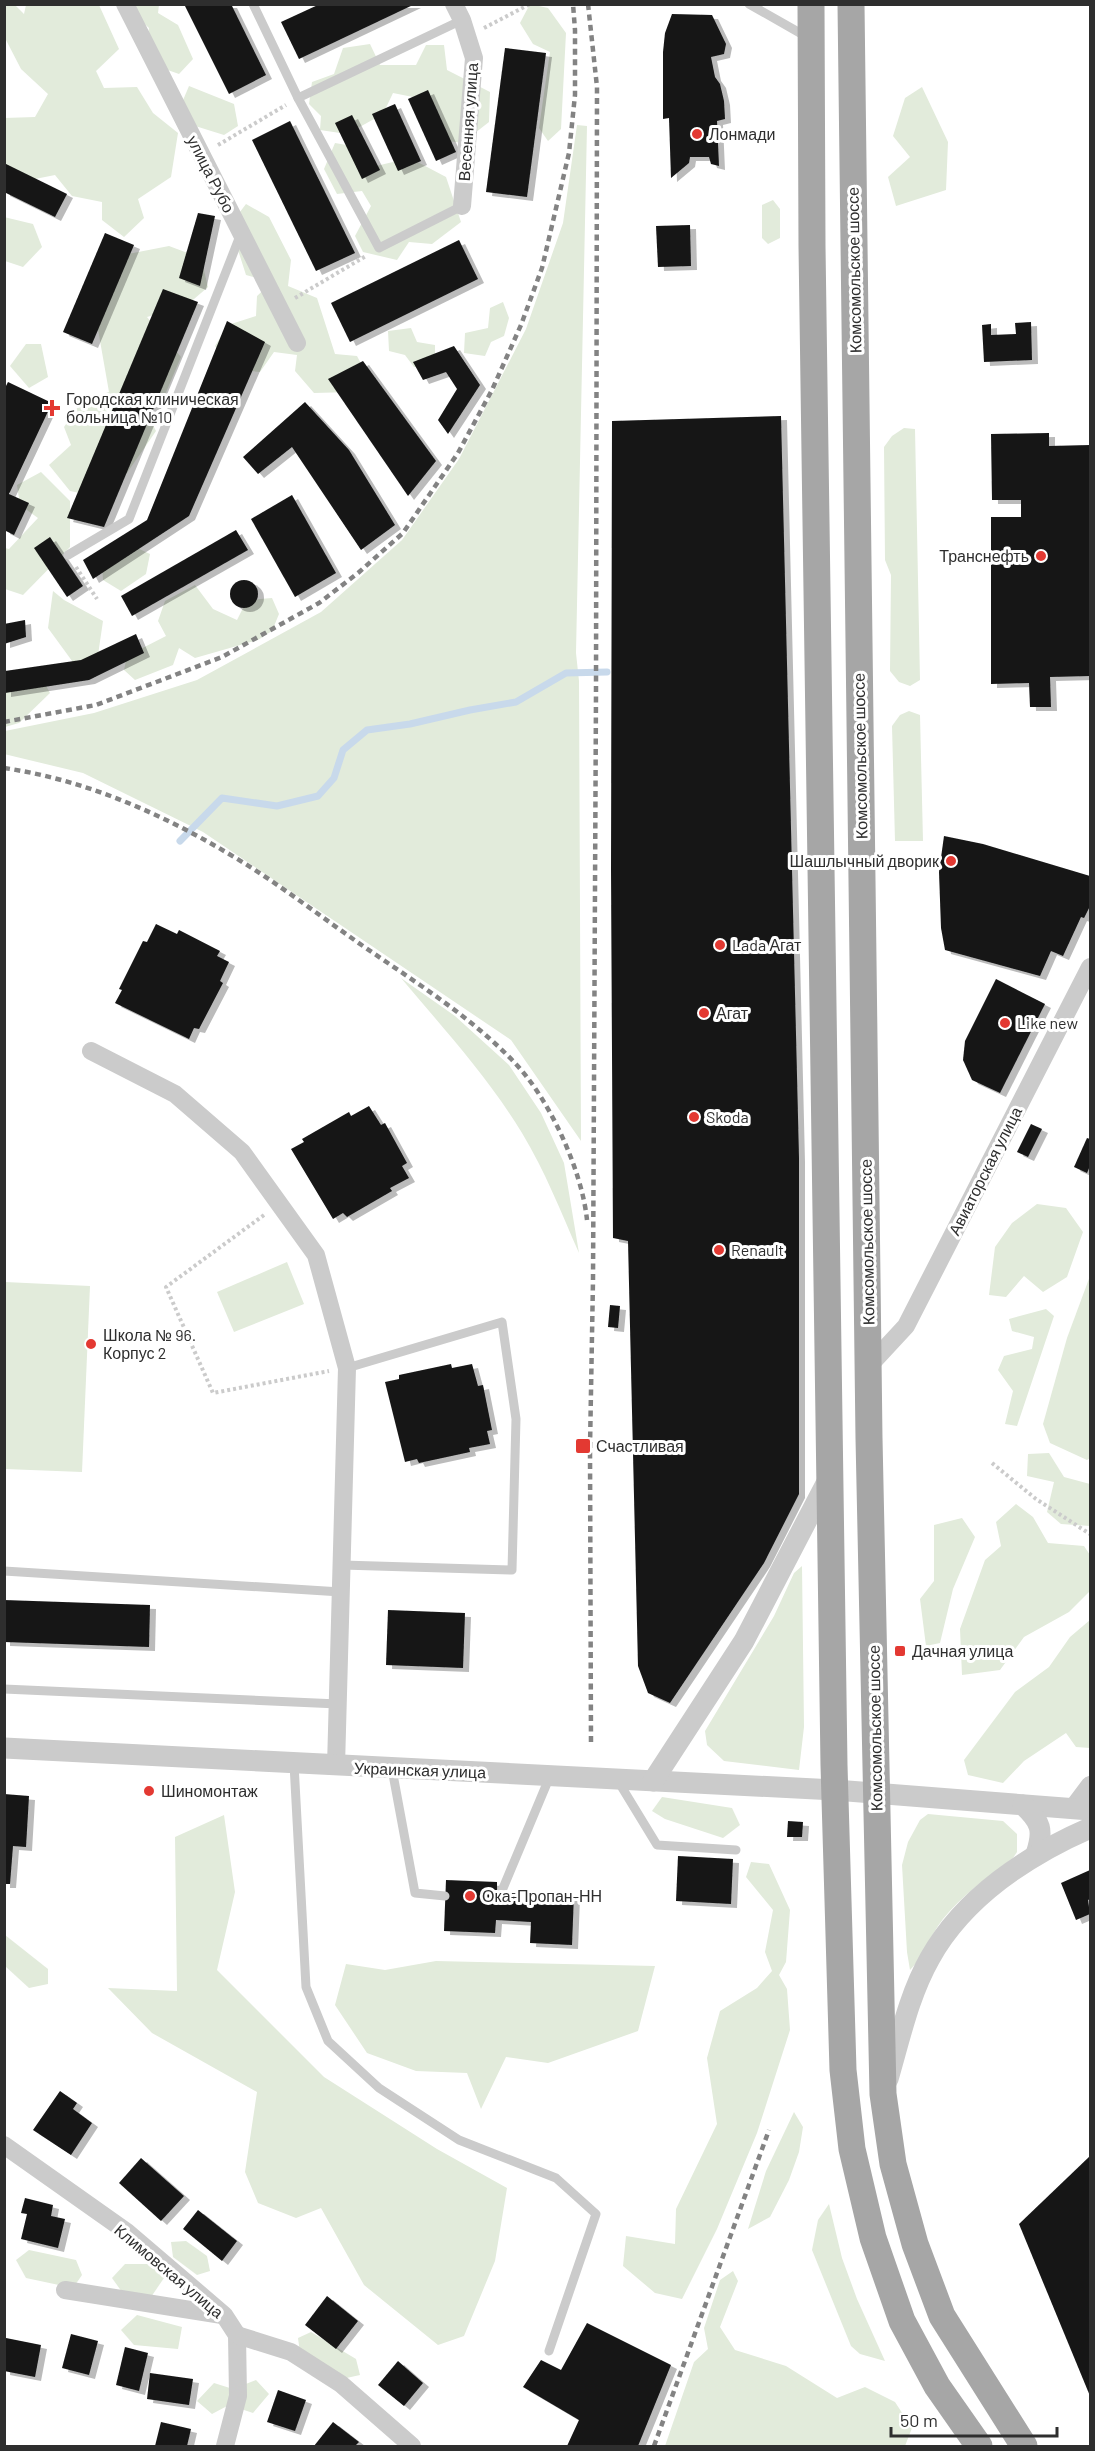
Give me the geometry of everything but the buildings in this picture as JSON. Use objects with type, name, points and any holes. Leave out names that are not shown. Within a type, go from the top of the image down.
[{"type":"main road","points":[[811,4],[835,1790],[843,2070],[852,2149],[873,2238],[902,2321],[937,2386],[979,2446]]},
{"type":"main road","name":"Комсомольское шоссе","points":[[851,4],[868,1367],[883,2094],[893,2164],[908,2221],[942,2316],[1024,2446]]},
{"type":"street","name":"улица Рубо","points":[[125,4],[297,343]]},
{"type":"street","name":"Весенняя улица","points":[[461,20],[474,58],[462,206]]},
{"type":"street","name":"Авиаторская улица","points":[[868,1367],[906,1326],[1090,967]]},
{"type":"street","points":[[91,1051],[175,1094],[242,1152],[316,1255],[339,1369],[342,1565],[336,1766]]},
{"type":"street","points":[[653,1781],[744,1641],[831,1473]]},
{"type":"street","name":"Украинская улица","points":[[4,1748],[876,1792],[1081,1810]]},
{"type":"street","points":[[883,2094],[907,2015],[930,1958],[950,1927],[970,1906],[1036,1854],[1081,1810],[1090,1785]]},
{"type":"street","points":[[1023,1805],[1035,1816],[1041,1828],[1041,1840],[1036,1854]]},
{"type":"street","points":[[1036,1854],[1090,1828]]},
{"type":"street","name":"Климовская улица","points":[[4,2145],[127,2232],[224,2315],[237,2335]]},
{"type":"street","points":[[65,2290],[224,2315]]},
{"type":"street","points":[[225,2446],[238,2396],[237,2335],[291,2352],[331,2378],[412,2446]]},
{"type":"lane","points":[[253,4],[298,98],[379,248],[462,206]]},
{"type":"lane","points":[[749,4],[811,39]]},
{"type":"lane","points":[[298,98],[461,20]]},
{"type":"lane","points":[[68,555],[129,519],[241,233]]},
{"type":"lane","points":[[339,1369],[502,1322],[516,1419],[512,1570],[342,1565]]},
{"type":"lane","points":[[4,1571],[341,1592]]},
{"type":"lane","points":[[4,1689],[338,1704]]},
{"type":"lane","points":[[294,1764],[306,1987],[328,2041],[379,2088],[459,2140],[556,2178],[596,2214],[549,2351]]},
{"type":"lane","points":[[392,1769],[415,1893],[445,1896]]},
{"type":"lane","points":[[501,1893],[550,1775]]},
{"type":"lane","points":[[617,1779],[657,1845],[736,1850]]},
{"type":"path","points":[[461,20],[530,4]]},
{"type":"path","points":[[201,155],[298,98]]},
{"type":"path","points":[[279,308],[379,248]]},
{"type":"path","points":[[68,555],[97,599]]},
{"type":"path","points":[[270,1223],[264,1214],[166,1287],[213,1393],[339,1369]]},
{"type":"path","points":[[329,1361],[339,1369]]},
{"type":"path","points":[[992,1463],[1036,1499],[1090,1534]]},
{"type":"green space","points":[[530,4],[548,8],[566,33],[561,129],[548,141],[539,128],[550,52],[533,44],[520,23]]},
{"type":"green space","points":[[5,5],[15,5],[24,14],[26,5],[99,5],[119,49],[96,71],[104,88],[137,87],[153,113],[178,133],[171,177],[138,199],[144,218],[124,237],[102,220],[102,202],[72,196],[55,175],[25,181],[5,172],[4,118],[35,117],[48,94],[21,69],[5,38]]},
{"type":"green space","points":[[129,5],[159,5],[158,13],[178,25],[193,59],[179,74],[162,68],[147,44],[149,28],[134,14]]},
{"type":"green space","points":[[370,44],[380,65],[416,65],[426,45],[444,45],[447,70],[490,92],[489,122],[462,143],[436,139],[418,98],[393,93],[383,114],[347,134],[320,130],[321,116],[309,104],[312,82],[334,74],[343,48]]},
{"type":"green space","points":[[189,86],[234,104],[238,126],[224,135],[192,125],[181,105]]},
{"type":"green space","points":[[922,87],[948,142],[946,190],[896,206],[888,177],[910,157],[893,136],[905,98]]},
{"type":"green space","points":[[577,125],[587,126],[576,653],[579,681],[581,1141],[511,1040],[203,832],[83,773],[4,754],[5,731],[94,713],[197,680],[321,612],[402,540],[459,459],[526,329],[563,223]]},
{"type":"green space","points":[[335,143],[364,148],[376,166],[410,158],[446,177],[461,222],[432,244],[409,242],[397,260],[363,252],[355,236],[371,206],[362,191],[337,194],[324,169]]},
{"type":"green space","points":[[773,200],[780,209],[780,238],[768,244],[762,238],[762,205]]},
{"type":"green space","points":[[246,204],[269,217],[291,260],[288,286],[317,298],[335,354],[357,356],[367,375],[352,392],[314,393],[295,371],[297,355],[274,352],[260,372],[231,369],[215,346],[228,325],[256,316],[257,296],[272,282],[246,275],[230,225]]},
{"type":"green space","points":[[4,217],[33,224],[42,247],[23,267],[5,261]]},
{"type":"green space","points":[[169,246],[201,258],[208,287],[187,305],[147,317],[181,357],[164,397],[141,402],[156,431],[109,499],[70,491],[49,465],[71,445],[64,427],[82,401],[109,392],[96,318],[123,255]]},
{"type":"green space","points":[[503,302],[509,318],[504,336],[491,342],[485,356],[464,353],[465,333],[488,328],[490,308]]},
{"type":"green space","points":[[411,328],[417,342],[435,345],[435,366],[414,367],[405,355],[389,351],[388,331]]},
{"type":"green space","points":[[26,344],[41,344],[48,377],[29,388],[10,366]]},
{"type":"green space","points":[[904,428],[915,429],[920,680],[910,686],[899,682],[890,671],[891,575],[885,560],[884,447],[892,436]]},
{"type":"green space","points":[[41,472],[70,501],[70,547],[23,595],[5,589],[5,548],[9,549],[38,518],[20,505],[17,485]]},
{"type":"green space","points":[[133,546],[150,554],[146,574],[121,591],[103,580],[102,562]]},
{"type":"green space","points":[[195,585],[213,609],[237,620],[247,600],[272,598],[279,614],[272,631],[258,640],[195,658],[179,648],[173,665],[135,680],[124,670],[127,656],[166,636],[158,621],[165,601]]},
{"type":"green space","points":[[53,591],[64,600],[103,621],[98,655],[75,665],[48,628]]},
{"type":"green space","points":[[44,682],[50,693],[19,723],[5,727],[5,684]]},
{"type":"green space","points":[[909,711],[920,715],[923,841],[895,841],[892,726],[900,715]]},
{"type":"green space","points":[[401,978],[455,1016],[509,1065],[541,1113],[564,1163],[579,1253],[538,1162],[509,1112],[464,1053]]},
{"type":"green space","points":[[1037,1204],[1066,1208],[1083,1232],[1067,1277],[1043,1292],[1024,1276],[1006,1297],[989,1295],[995,1247],[1012,1223]]},
{"type":"green space","points":[[287,1262],[304,1304],[234,1332],[217,1292]]},
{"type":"green space","points":[[1090,1276],[1090,1458],[1087,1460],[1050,1443],[1043,1424],[1067,1338]]},
{"type":"green space","points":[[5,1282],[90,1286],[82,1472],[5,1469]]},
{"type":"green space","points":[[1046,1309],[1054,1316],[1017,1426],[1005,1424],[1013,1391],[998,1370],[1004,1356],[1032,1349],[1034,1337],[1012,1331],[1009,1319]]},
{"type":"green space","points":[[1049,1453],[1064,1477],[1090,1484],[1090,1526],[1061,1524],[1047,1512],[1054,1482],[1027,1476],[1028,1454]]},
{"type":"green space","points":[[1016,1504],[1033,1517],[1048,1543],[1084,1546],[1090,1555],[1090,1591],[1069,1612],[1024,1637],[1000,1670],[962,1675],[960,1629],[985,1560],[1001,1546],[996,1522]]},
{"type":"green space","points":[[962,1518],[975,1537],[953,1589],[940,1643],[926,1646],[920,1599],[934,1581],[934,1525]]},
{"type":"green space","points":[[802,1566],[804,1727],[799,1770],[724,1761],[707,1745],[705,1731],[774,1616],[794,1573]]},
{"type":"green space","points":[[1090,1620],[1090,1748],[1076,1747],[1066,1733],[1024,1761],[1003,1783],[968,1775],[964,1760],[1015,1692],[1049,1667],[1070,1637]]},
{"type":"green space","points":[[662,1797],[732,1808],[740,1825],[723,1838],[665,1819],[652,1811]]},
{"type":"green space","points":[[928,1814],[1003,1821],[1017,1834],[1017,1852],[1013,1858],[950,1910],[910,1970],[902,1865],[908,1842],[920,1820]]},
{"type":"green space","points":[[224,1815],[235,1892],[217,1970],[324,2077],[437,2149],[507,2188],[495,2261],[464,2336],[438,2345],[364,2285],[321,2208],[296,2218],[258,2203],[245,2172],[257,2092],[152,2033],[108,1988],[177,1991],[175,1837]]},
{"type":"green space","points":[[751,1862],[769,1864],[790,1910],[786,1962],[779,1975],[787,1989],[790,2030],[757,2133],[717,2229],[682,2299],[655,2293],[623,2266],[626,2236],[675,2244],[676,2209],[717,2124],[707,2058],[720,2011],[757,1988],[772,1971],[765,1952],[773,1910],[746,1877]]},
{"type":"green space","points":[[5,1935],[48,1969],[48,1984],[29,1988],[5,1966]]},
{"type":"green space","points":[[436,1961],[655,1966],[638,2031],[548,2063],[506,2057],[481,2109],[467,2073],[416,2071],[367,2053],[335,2005],[346,1964],[385,1970]]},
{"type":"green space","points":[[794,2112],[803,2127],[799,2152],[789,2180],[770,2217],[748,2229],[766,2171]]},
{"type":"green space","points":[[829,2204],[842,2258],[857,2299],[885,2361],[860,2354],[851,2346],[812,2250],[818,2220]]},
{"type":"green space","points":[[186,2241],[207,2256],[210,2271],[197,2275],[173,2257],[171,2242]]},
{"type":"green space","points":[[29,2250],[76,2260],[82,2275],[73,2288],[26,2278],[16,2260]]},
{"type":"green space","points":[[125,2264],[150,2264],[164,2278],[151,2297],[122,2292],[112,2278]]},
{"type":"green space","points":[[733,2271],[738,2281],[720,2327],[735,2350],[786,2366],[837,2398],[865,2387],[895,2402],[912,2428],[905,2446],[665,2446],[694,2362],[708,2349],[704,2328],[720,2280]]},
{"type":"green space","points":[[137,2315],[182,2327],[178,2349],[134,2345],[121,2330]]},
{"type":"green space","points":[[311,2332],[356,2359],[360,2375],[342,2379],[300,2353],[298,2338]]},
{"type":"green space","points":[[256,2380],[269,2394],[253,2413],[229,2405],[212,2414],[197,2401],[214,2383],[233,2389]]},
{"type":"waterway","points":[[180,841],[222,798],[277,806],[318,796],[334,778],[343,750],[367,730],[410,724],[516,702],[566,673],[607,672]]},
{"type":"railway","points":[[4,722],[96,705],[222,657],[319,603],[358,573],[403,533],[458,453],[492,390],[521,325],[542,268],[569,153],[575,95],[573,4]]},
{"type":"railway","points":[[588,4],[597,87],[593,1280],[590,1447],[591,1746]]},
{"type":"railway","points":[[4,768],[38,774],[103,793],[197,836],[269,879],[461,1015],[514,1062],[539,1095],[562,1136],[571,1158],[584,1200],[587,1220]]},
{"type":"railway","points":[[654,2446],[769,2130]]},
{"type":"place","name":"Лонмади","points":[[697,134]]},
{"type":"place","name":"Городская клиническая больница №10","points":[[52,408]]},
{"type":"place","name":"Транснефть","points":[[1041,556]]},
{"type":"place","name":"Шашлычный дворик","points":[[951,861]]},
{"type":"place","name":"Lada Агат","points":[[720,945]]},
{"type":"place","name":"Агат","points":[[704,1013]]},
{"type":"place","name":"Like new","points":[[1005,1023]]},
{"type":"place","name":"Skoda","points":[[694,1117]]},
{"type":"place","name":"Renault","points":[[719,1250]]},
{"type":"place","name":"Школа № 96. Корпус 2","points":[[91,1344]]},
{"type":"place","name":"Счастливая","points":[[583,1446]]},
{"type":"place","name":"Дачная улица","points":[[900,1651]]},
{"type":"place","name":"Шиномонтаж","points":[[149,1791]]},
{"type":"place","name":"Ока-Пропан-НН","points":[[470,1896]]}]
